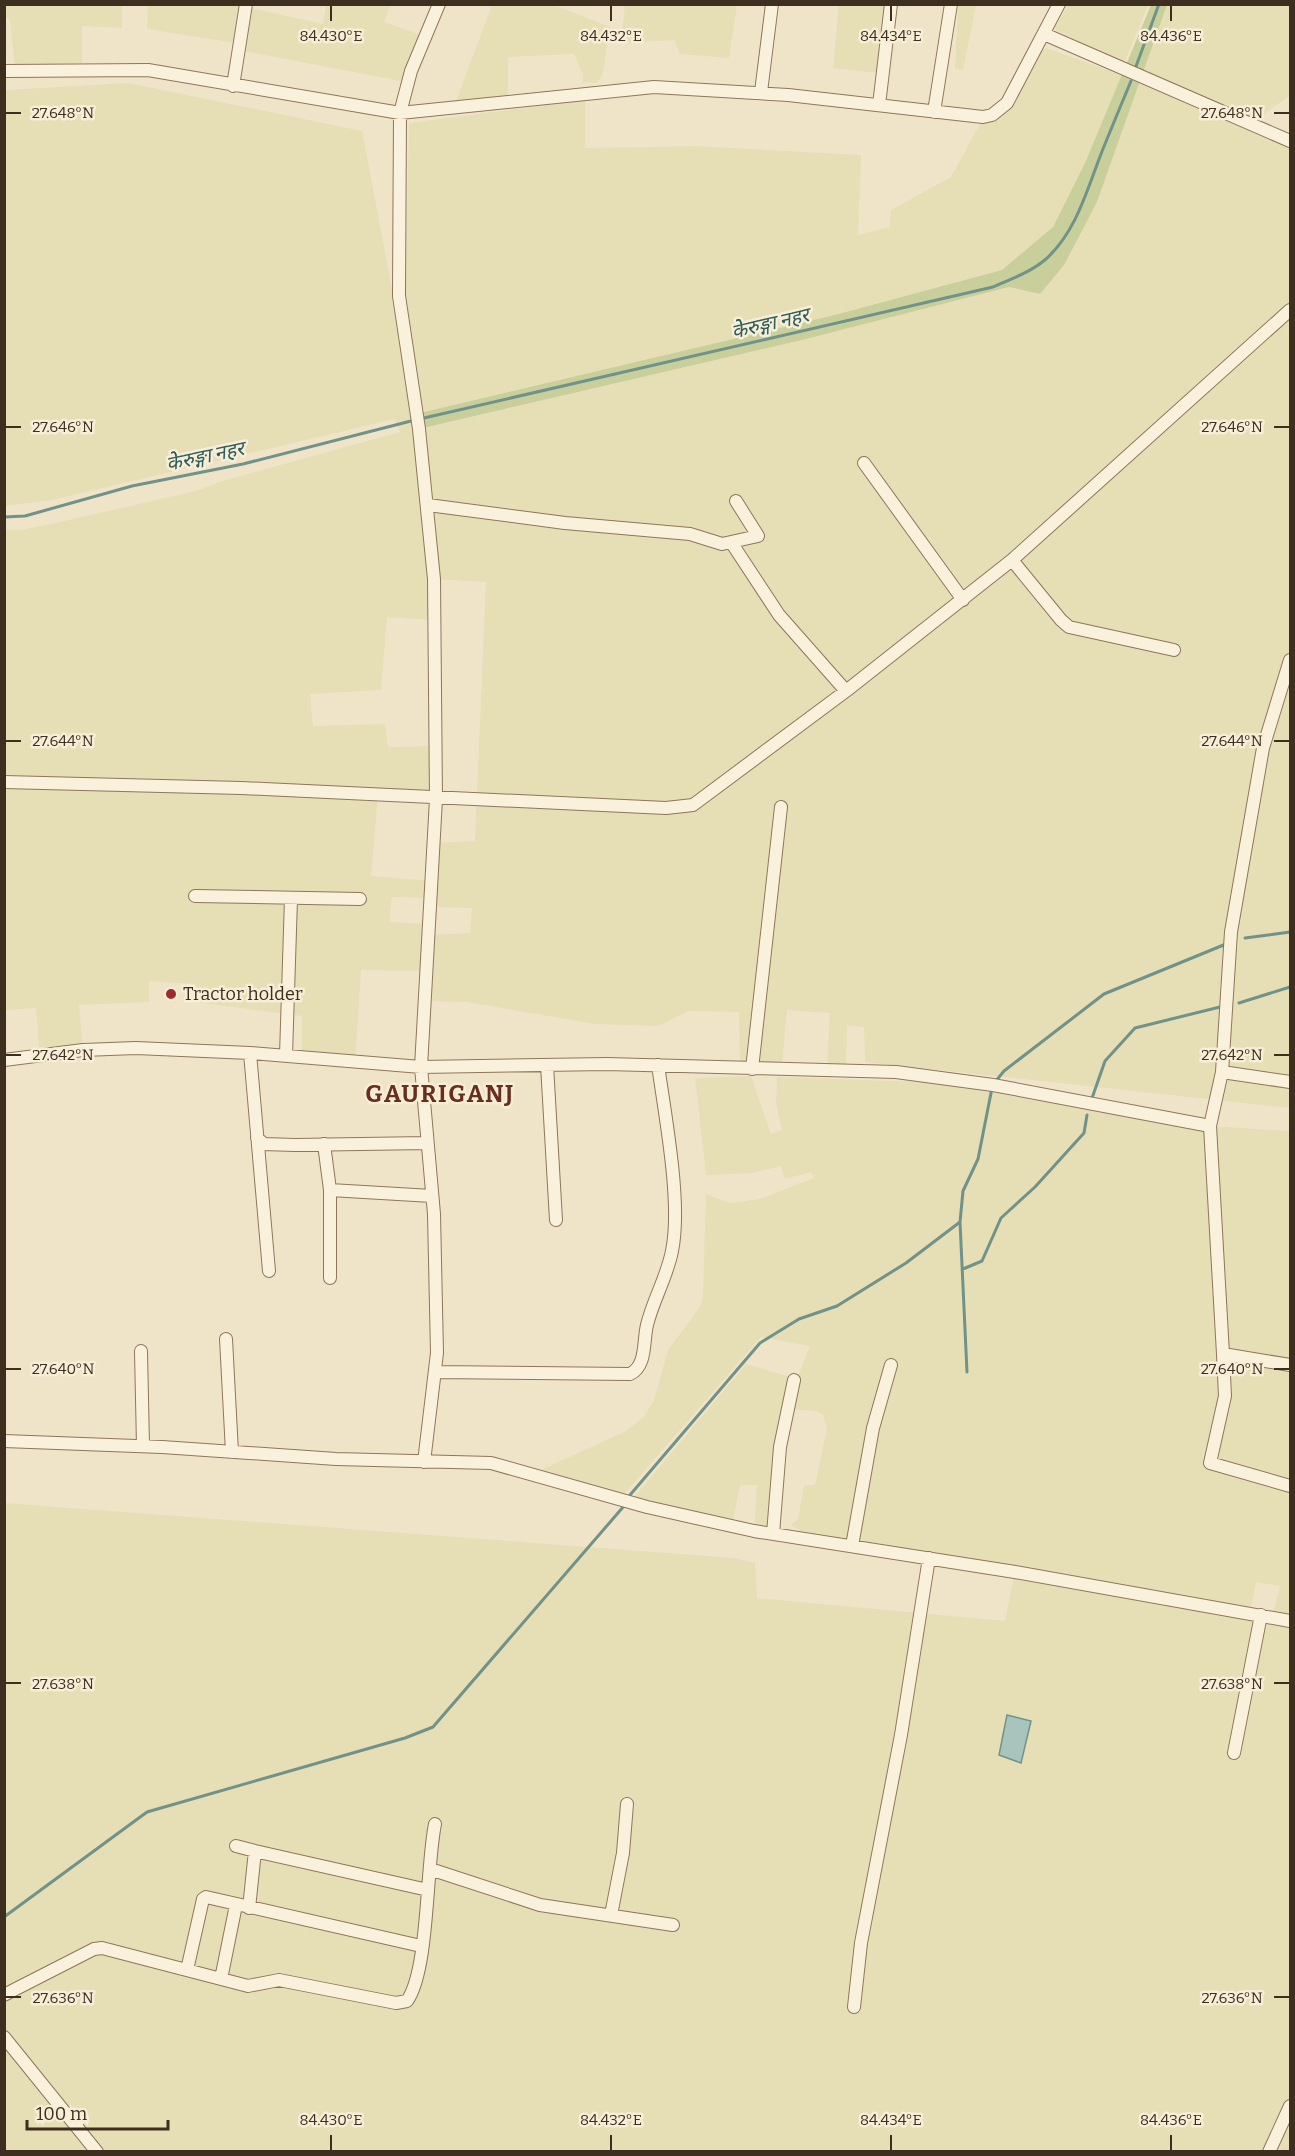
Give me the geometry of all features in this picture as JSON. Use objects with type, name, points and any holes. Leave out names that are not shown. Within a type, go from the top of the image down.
[{"type":"street","points":[[233,86],[246,4]]},
{"type":"street","points":[[424,1462],[437,1353],[432,1196],[421,1066],[436,799],[434,579],[428,504],[399,296],[400,113],[411,71],[440,4]]},
{"type":"street","points":[[761,92],[772,4]]},
{"type":"street","points":[[879,105],[891,4]]},
{"type":"street","points":[[934,112],[951,4]]},
{"type":"street","points":[[4,71],[148,70],[400,113],[654,87],[761,92],[974,118],[992,115],[1000,110],[1012,94],[1059,4]]},
{"type":"street","points":[[1044,34],[1290,141]]},
{"type":"street","points":[[4,782],[241,788],[436,799],[666,808],[693,805],[846,691],[1012,560],[1290,310]]},
{"type":"street","points":[[864,463],[963,600]]},
{"type":"street","points":[[428,504],[565,523],[690,534],[722,544],[758,536],[736,501]]},
{"type":"street","points":[[731,542],[779,615],[846,691]]},
{"type":"street","points":[[1012,560],[1069,627],[1174,650]]},
{"type":"street","points":[[1290,660],[1263,748],[1231,932],[1222,1072],[1210,1126],[1225,1396],[1210,1463],[1290,1486]]},
{"type":"street","points":[[752,1069],[781,807]]},
{"type":"street","points":[[195,896],[360,899]]},
{"type":"street","points":[[286,1055],[291,899]]},
{"type":"street","points":[[4,1060],[83,1050],[136,1048],[286,1055],[421,1066],[658,1065],[926,1075],[1210,1126]]},
{"type":"street","points":[[250,1053],[269,1271]]},
{"type":"street","points":[[547,1065],[556,1220]]},
{"type":"street","points":[[435,1372],[630,1374],[636,1371],[641,1364],[647,1325],[672,1251],[673,1238],[673,1196],[658,1065]]},
{"type":"street","points":[[1222,1072],[1290,1082]]},
{"type":"street","points":[[257,1138],[264,1144],[427,1143]]},
{"type":"street","points":[[324,1144],[330,1190],[330,1278]]},
{"type":"street","points":[[330,1190],[432,1196]]},
{"type":"street","points":[[226,1339],[232,1452]]},
{"type":"street","points":[[141,1351],[143,1446]]},
{"type":"street","points":[[1223,1354],[1290,1365]]},
{"type":"street","points":[[852,1546],[873,1428],[891,1365]]},
{"type":"street","points":[[773,1534],[780,1447],[794,1380]]},
{"type":"street","points":[[4,1441],[143,1446],[424,1462],[491,1463],[647,1507],[773,1534],[928,1558],[1290,1621]]},
{"type":"street","points":[[854,2007],[861,1943],[901,1735],[928,1558]]},
{"type":"street","points":[[1234,1753],[1261,1616]]},
{"type":"street","points":[[611,1915],[623,1853],[627,1804]]},
{"type":"street","points":[[4,1995],[94,1949],[102,1948],[248,1986],[279,1980],[396,2003],[407,2001],[413,1993],[421,1946],[435,1824]]},
{"type":"street","points":[[236,1846],[428,1890]]},
{"type":"street","points":[[249,1908],[255,1851]]},
{"type":"street","points":[[430,1869],[540,1905],[673,1925]]},
{"type":"street","points":[[187,1970],[203,1899],[210,1898],[421,1946]]},
{"type":"street","points":[[221,1979],[236,1905]]},
{"type":"street","points":[[4,2037],[97,2151]]},
{"type":"street","points":[[1269,2151],[1290,2106]]},
{"type":"shaded area","points":[[4,5],[122,5],[122,28],[82,26],[82,63],[15,66],[10,20],[5,16]]},
{"type":"shaded area","points":[[148,5],[243,5],[236,43],[147,29]]},
{"type":"shaded area","points":[[326,5],[390,5],[384,22],[421,35],[401,81],[244,51],[251,8],[323,24]]},
{"type":"shaded area","points":[[492,5],[554,5],[610,27],[603,73],[597,83],[583,82],[583,75],[574,54],[508,57],[508,98],[455,104]]},
{"type":"shaded area","points":[[625,5],[737,5],[729,58],[680,54],[674,40],[621,43]]},
{"type":"shaded area","points":[[839,5],[888,5],[880,73],[833,68]]},
{"type":"shaded area","points":[[958,5],[976,5],[963,70],[955,69]]},
{"type":"shaded area","points":[[1068,5],[1148,5],[1124,64],[1054,29]]},
{"type":"shaded area","points":[[1167,5],[1290,5],[1290,95],[1255,121],[1290,138],[1290,1108],[865,1062],[864,1027],[847,1025],[846,1067],[827,1067],[830,1013],[787,1010],[782,1065],[740,1064],[739,1012],[689,1011],[658,1026],[595,1024],[467,1002],[424,1001],[425,971],[361,970],[355,1061],[302,1056],[302,1016],[195,1002],[193,984],[149,981],[149,1002],[79,1005],[83,1050],[40,1056],[36,1008],[5,1010],[4,529],[20,530],[51,524],[196,491],[222,481],[400,432],[395,419],[52,500],[5,506],[5,90],[128,83],[362,131],[414,404],[405,306],[409,123],[585,100],[585,148],[695,146],[861,155],[858,235],[890,227],[891,210],[951,177],[980,124],[1011,106],[1039,54],[1046,48],[1122,75],[1085,163],[1053,227],[1002,270],[420,429],[802,340],[1009,287],[1040,293],[1097,202]],"holes":[[[434,579],[486,582],[475,841],[433,843],[431,881],[371,876],[378,795],[436,799],[436,746],[388,747],[385,724],[313,726],[310,694],[381,690],[387,617],[434,620]],[[392,897],[430,898],[429,907],[472,908],[470,933],[428,935],[428,924],[389,922]]]},
{"type":"shaded area","points":[[751,1076],[771,1134],[782,1130],[776,1104],[777,1077],[926,1082],[1210,1126],[1290,1131],[1290,2151],[5,2151],[4,1503],[735,1558],[755,1563],[757,1598],[1005,1621],[1015,1572],[815,1540],[791,1525],[798,1519],[804,1485],[815,1485],[827,1428],[823,1415],[817,1411],[790,1409],[773,1534],[754,1531],[757,1485],[740,1485],[732,1526],[630,1502],[746,1364],[797,1379],[810,1346],[761,1337],[624,1494],[539,1471],[624,1432],[644,1417],[654,1400],[668,1350],[700,1307],[703,1297],[706,1194],[729,1203],[760,1199],[814,1178],[811,1172],[785,1179],[781,1166],[752,1173],[706,1175],[695,1078]],"holes":[[[1256,1582],[1280,1586],[1272,1617],[1250,1614]]]},
{"type":"green space","points":[[1151,5],[1167,5],[1097,202],[1064,265],[1040,294],[1009,287],[802,340],[419,429],[416,414],[835,315],[1002,270],[1053,227],[1085,163]]},
{"type":"water","points":[[1007,1715],[1031,1721],[1021,1763],[999,1755]]},
{"type":"waterway","name":"केेरुङ्गा नहर","points":[[1135,69],[1159,4]]},
{"type":"waterway","name":"केेरुङ्गा नहर","points":[[424,418],[993,287],[1021,275],[1046,259],[1073,223],[1131,81]]},
{"type":"waterway","name":"केेरुङ्गा नहर","points":[[4,517],[25,516],[132,486],[243,464],[411,421]]},
{"type":"waterway","points":[[1245,938],[1290,932]]},
{"type":"waterway","points":[[995,1082],[1004,1071],[1104,994],[1226,944]]},
{"type":"waterway","points":[[1239,1003],[1290,987]]},
{"type":"waterway","points":[[1091,1101],[1105,1061],[1135,1028],[1224,1006]]},
{"type":"waterway","points":[[967,1372],[960,1222],[963,1191],[978,1159],[992,1088]]},
{"type":"waterway","points":[[963,1269],[982,1261],[1001,1218],[1035,1187],[1084,1133],[1087,1115]]},
{"type":"waterway","points":[[630,1495],[760,1343],[799,1319],[837,1306],[906,1263],[960,1222]]},
{"type":"waterway","points":[[4,1917],[147,1812],[405,1738],[433,1727],[624,1506]]},
{"type":"place","name":"Tractor holder","points":[[171,994]]},
{"type":"district","name":"GAURIGANJ","points":[[440,1094]]}]
